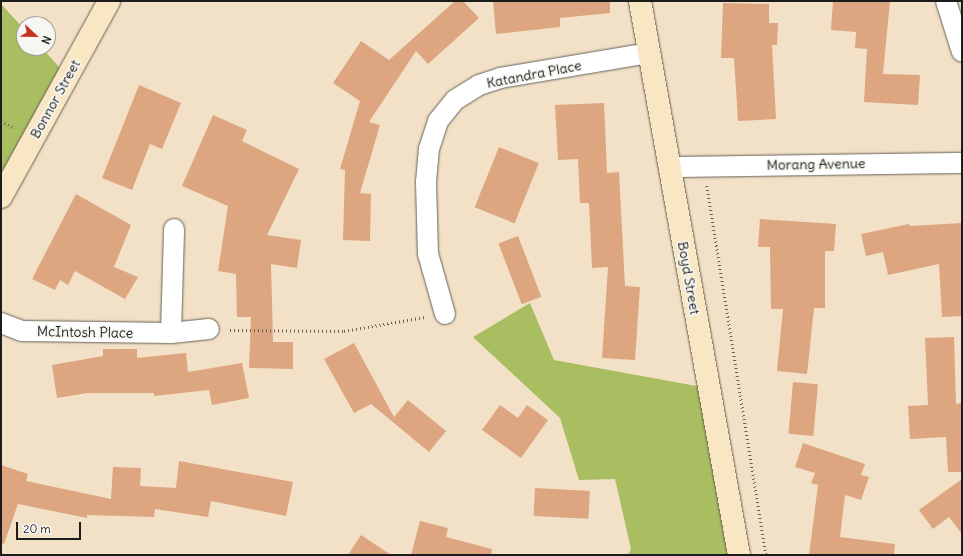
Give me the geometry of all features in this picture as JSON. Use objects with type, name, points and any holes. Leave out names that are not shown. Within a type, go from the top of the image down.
[{"type":"main road","name":"Bonnor Street","points":[[1,197],[109,1]]},
{"type":"main road","name":"Boyd Street","points":[[640,1],[739,555]]},
{"type":"street","points":[[946,1],[962,52]]},
{"type":"street","name":"Katandra Place","points":[[445,314],[428,254],[426,218],[429,149],[442,116],[455,100],[479,85],[500,78],[649,54]]},
{"type":"street","name":"Morang Avenue","points":[[670,167],[703,165],[962,163]]},
{"type":"street","points":[[171,333],[174,229]]},
{"type":"street","name":"McIntosh Place","points":[[1,323],[22,331],[171,333],[209,329]]},
{"type":"path","points":[[703,165],[766,555]]},
{"type":"path","points":[[209,329],[344,331],[445,314]]},
{"type":"green space","points":[[1,4],[16,20],[16,56],[49,56],[67,76],[1,197]]},
{"type":"green space","points":[[530,303],[554,360],[702,387],[739,555],[628,555],[631,549],[615,479],[579,480],[560,418],[473,337]]},
{"type":"building","points":[[455,1],[463,1],[479,18],[428,64],[416,51],[369,122],[380,125],[360,193],[371,194],[370,241],[343,240],[345,170],[340,169],[360,101],[333,83],[361,41],[389,60]]},
{"type":"building","points":[[493,1],[610,1],[610,13],[560,18],[560,27],[496,34]]},
{"type":"building","points":[[833,1],[890,1],[883,74],[920,75],[918,105],[864,102],[867,49],[855,48],[856,32],[831,30]]},
{"type":"building","points":[[723,3],[769,4],[769,23],[778,23],[777,45],[772,45],[776,119],[738,121],[734,58],[721,58]]},
{"type":"building","points":[[139,85],[181,103],[162,149],[150,144],[132,190],[102,178]]},
{"type":"building","points":[[604,103],[607,173],[619,172],[625,286],[640,287],[635,360],[602,358],[608,267],[592,268],[589,203],[580,203],[578,159],[558,160],[555,105]]},
{"type":"building","points":[[213,115],[247,130],[242,141],[299,169],[267,235],[301,240],[297,268],[271,264],[273,342],[293,342],[293,369],[249,368],[251,317],[237,317],[236,274],[218,271],[228,206],[182,186]]},
{"type":"building","points":[[499,147],[539,163],[515,223],[475,207]]},
{"type":"building","points":[[76,194],[131,225],[114,267],[138,277],[125,299],[75,271],[68,285],[60,280],[55,290],[32,279]]},
{"type":"building","points":[[760,219],[836,224],[834,251],[825,251],[825,308],[814,308],[807,374],[777,371],[783,309],[771,309],[770,247],[758,247]]},
{"type":"building","points":[[962,223],[962,316],[942,317],[939,264],[888,275],[883,252],[866,256],[861,234],[909,224],[910,226]]},
{"type":"building","points":[[518,236],[541,297],[522,304],[498,244]]},
{"type":"building","points":[[954,337],[956,404],[962,403],[962,472],[948,472],[946,437],[910,439],[908,406],[928,405],[925,338]]},
{"type":"building","points":[[354,343],[394,417],[408,400],[446,431],[429,452],[371,404],[354,413],[324,359]]},
{"type":"building","points":[[103,349],[137,349],[137,358],[186,353],[188,372],[242,363],[249,398],[212,405],[209,390],[154,396],[154,393],[88,393],[57,398],[52,365],[103,356]]},
{"type":"building","points":[[793,382],[818,384],[813,436],[788,434]]},
{"type":"building","points":[[500,405],[518,418],[527,405],[548,420],[521,458],[482,430]]},
{"type":"building","points":[[803,443],[865,464],[861,475],[869,477],[861,500],[845,495],[840,537],[895,544],[894,555],[809,555],[818,485],[811,483],[815,473],[795,467]]},
{"type":"building","points":[[179,461],[293,482],[286,516],[211,501],[208,517],[155,509],[154,517],[87,515],[87,518],[18,504],[4,544],[1,543],[1,465],[28,474],[26,481],[111,499],[113,467],[141,468],[140,486],[176,488]]},
{"type":"building","points":[[962,479],[962,534],[949,517],[933,529],[919,510]]},
{"type":"building","points":[[535,488],[590,491],[588,519],[534,516]]},
{"type":"building","points":[[420,521],[448,528],[446,537],[492,549],[491,555],[411,555]]},
{"type":"building","points":[[361,535],[391,555],[348,555]]}]
